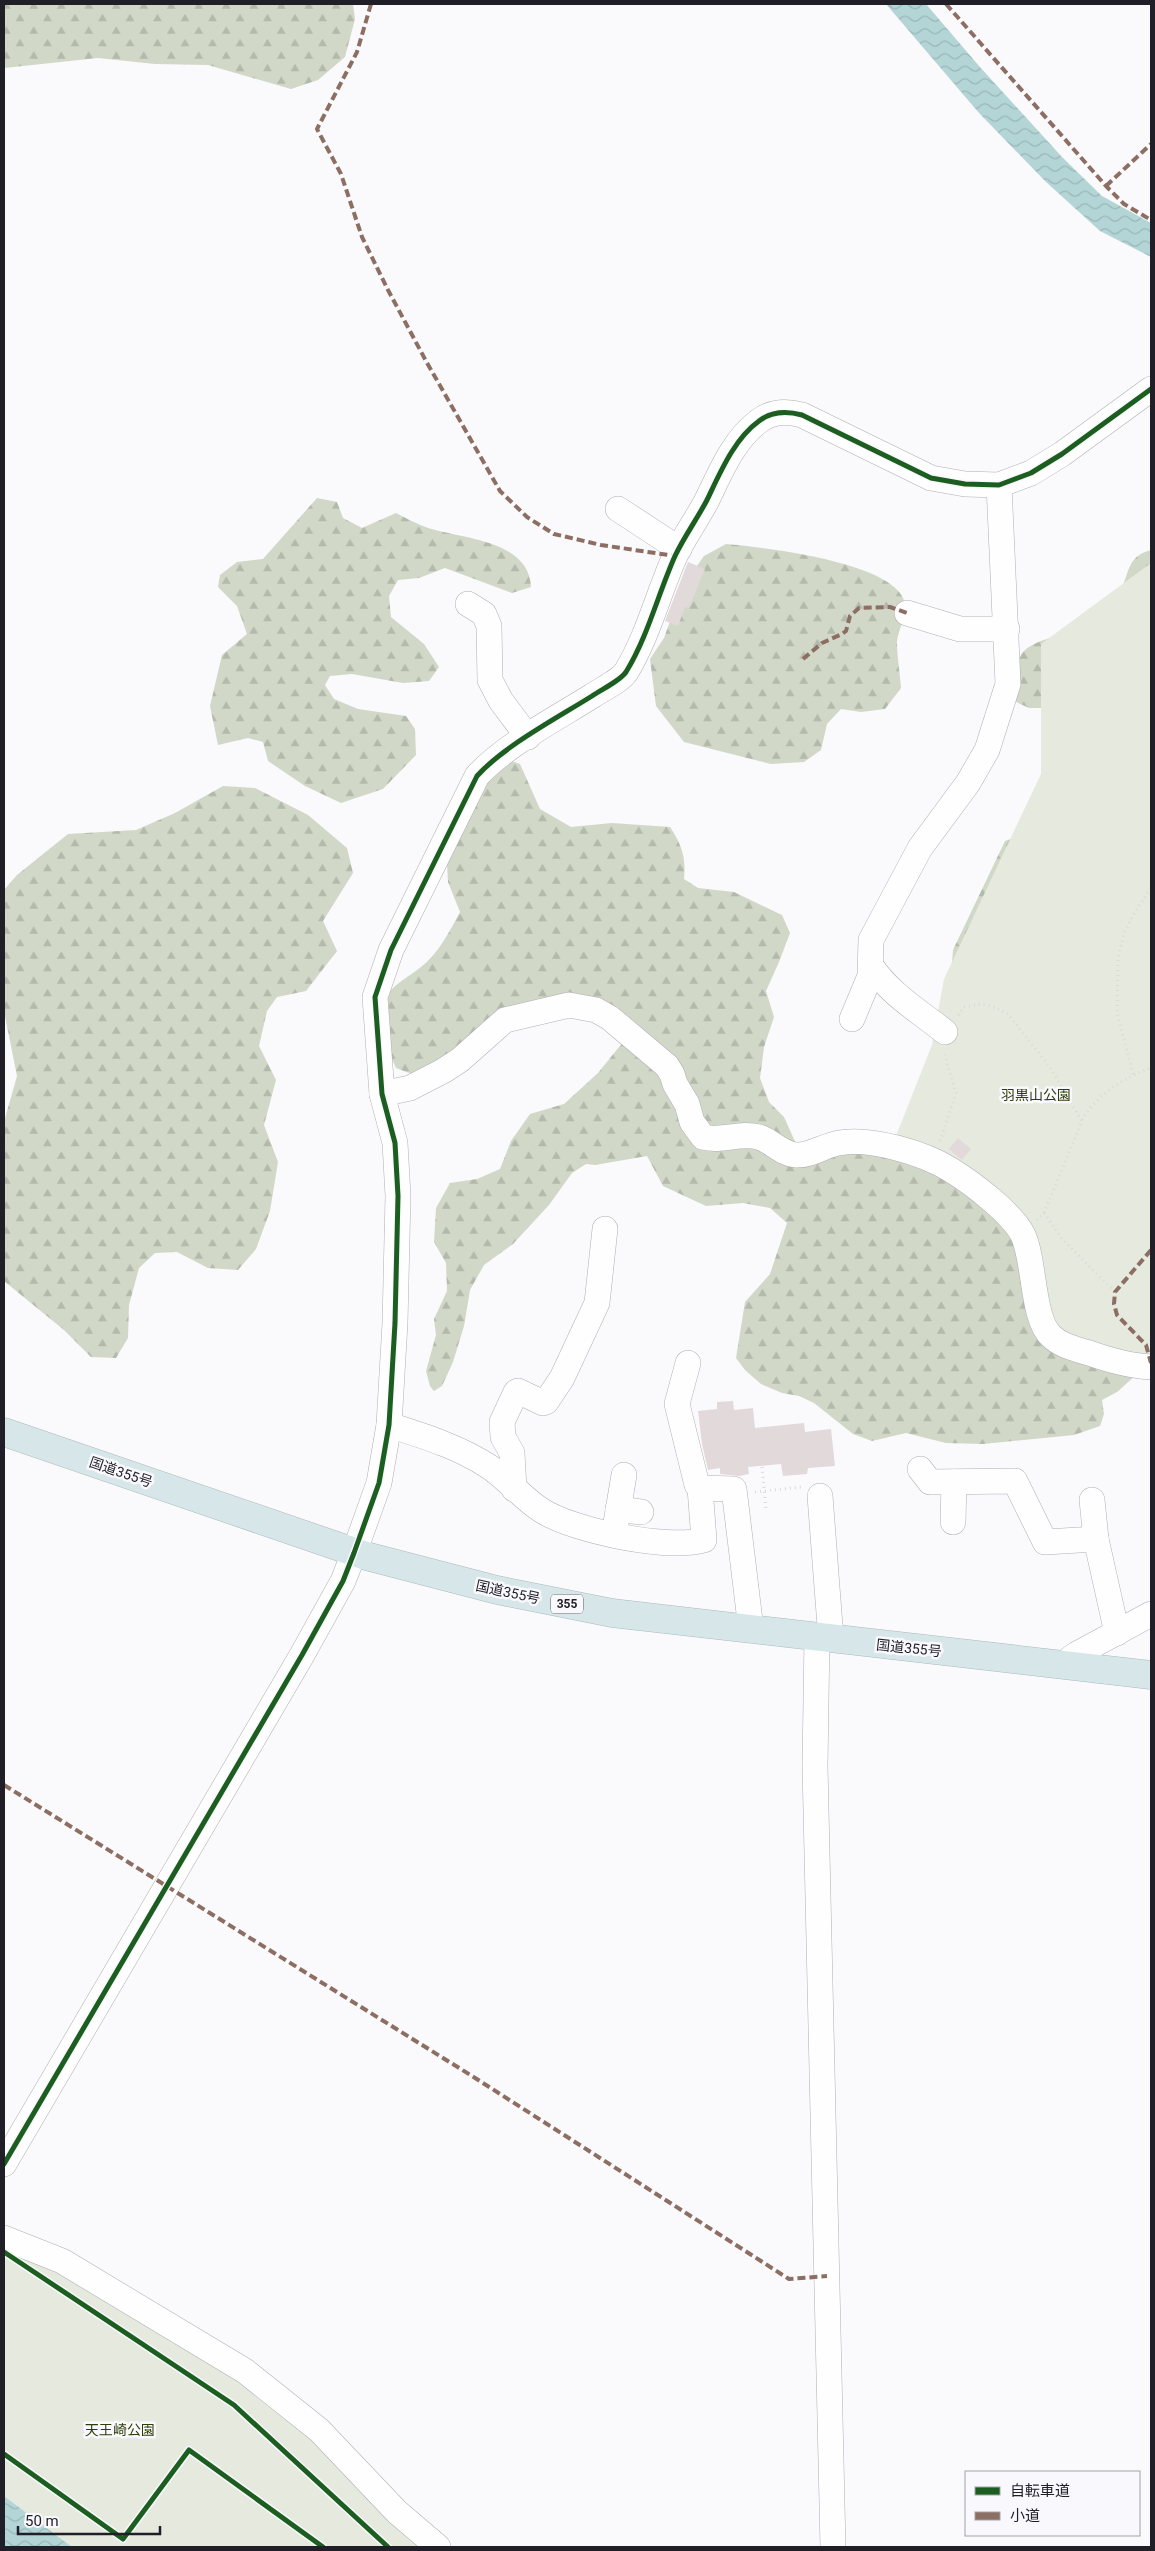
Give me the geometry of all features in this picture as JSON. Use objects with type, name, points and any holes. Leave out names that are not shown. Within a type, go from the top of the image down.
[{"type":"highway","name":"国道355号","points":[[4,1432],[354,1552],[497,1590],[612,1613],[1151,1675]]},
{"type":"street","points":[[4,2164],[302,1655],[343,1581],[379,1483],[389,1425],[395,1323],[398,1196],[395,1143],[382,1094],[375,998],[391,950],[478,776],[485,767],[528,737],[626,674],[656,608],[679,549],[721,471],[738,445],[761,420],[782,412],[802,415],[931,478],[965,484],[999,485],[1031,473],[1062,454],[1151,389]]},
{"type":"street","points":[[945,1032],[906,1004],[880,978],[872,966],[869,955],[871,940],[920,848],[968,783],[987,750],[1008,684],[1007,628],[999,485]]},
{"type":"street","points":[[618,508],[679,549]]},
{"type":"street","points":[[468,604],[484,614],[489,626],[490,680],[501,701],[528,737]]},
{"type":"street","points":[[907,614],[960,629],[1007,628]]},
{"type":"street","points":[[852,1020],[870,976],[872,966]]},
{"type":"street","points":[[382,1094],[410,1088],[443,1071],[460,1060],[505,1020],[569,1005],[581,1006],[610,1018],[664,1062],[687,1104],[696,1130],[703,1137],[713,1139],[748,1135],[762,1138],[786,1153],[797,1155],[835,1143],[867,1141],[934,1161],[951,1170],[999,1208],[1023,1235],[1030,1256],[1040,1315],[1050,1335],[1071,1348],[1122,1364],[1151,1367]]},
{"type":"street","points":[[514,1489],[512,1453],[503,1437],[502,1422],[516,1392],[518,1391],[543,1403],[562,1378],[598,1303],[605,1229]]},
{"type":"street","points":[[389,1425],[436,1440],[466,1453],[490,1467],[540,1510],[563,1522],[614,1535],[690,1544],[704,1540],[700,1488],[697,1485],[677,1404],[688,1363]]},
{"type":"street","points":[[920,1469],[930,1482],[1015,1481],[1044,1542],[1096,1539]]},
{"type":"street","points":[[614,1535],[630,1510],[624,1474]]},
{"type":"street","points":[[953,1522],[954,1482]]},
{"type":"street","points":[[700,1488],[734,1489],[751,1629]]},
{"type":"street","points":[[820,1496],[824,1638],[816,1766],[833,2547]]},
{"type":"street","points":[[1068,1666],[1071,1658],[1077,1654],[1139,1623],[1096,1539],[1092,1500]]},
{"type":"street","points":[[4,2238],[62,2262],[245,2370],[319,2430],[397,2512],[438,2547]]},
{"type":"path","points":[[1133,1074],[1117,1013],[1118,958],[1124,933],[1151,888]]},
{"type":"path","points":[[934,1161],[956,1093],[944,1054],[945,1032],[964,1007],[970,1004],[994,1006],[1008,1014],[1049,1066],[1082,1120]]},
{"type":"path","points":[[1023,1235],[1044,1213],[1087,1110],[1133,1074],[1151,1068]]},
{"type":"path","points":[[1044,1213],[1062,1239],[1115,1292]]},
{"type":"path","points":[[762,1467],[766,1509]]},
{"type":"path","points":[[734,1494],[818,1485],[820,1496]]},
{"type":"green space","points":[[4,4],[353,4],[355,19],[345,57],[318,80],[291,89],[208,65],[155,64],[98,58],[4,68]]},
{"type":"green space","points":[[317,498],[337,502],[343,518],[362,528],[396,513],[428,528],[492,544],[507,551],[519,560],[527,571],[531,587],[512,593],[445,568],[419,578],[398,580],[389,596],[391,617],[424,644],[439,667],[429,681],[403,683],[352,674],[330,676],[325,685],[334,699],[358,709],[406,716],[415,729],[416,755],[383,789],[341,803],[305,786],[268,761],[263,742],[248,738],[218,745],[210,706],[222,655],[247,634],[237,606],[218,587],[220,575],[237,562],[263,559]]},
{"type":"green space","points":[[726,544],[796,553],[855,567],[879,577],[897,589],[905,604],[905,614],[897,642],[901,688],[885,709],[861,712],[841,709],[827,724],[821,750],[804,762],[771,764],[684,742],[656,706],[650,659],[664,638],[677,602],[692,573],[704,556]]},
{"type":"green space","points":[[1151,550],[1151,1148],[1136,1375],[1117,1392],[1102,1400],[1104,1414],[1100,1426],[1074,1435],[983,1444],[946,1443],[906,1433],[872,1441],[853,1434],[814,1403],[799,1396],[782,1393],[761,1384],[745,1370],[736,1358],[745,1302],[770,1274],[787,1223],[770,1208],[743,1203],[706,1206],[663,1186],[647,1156],[595,1165],[586,1164],[572,1173],[549,1205],[513,1244],[484,1265],[470,1290],[464,1326],[453,1362],[442,1386],[434,1391],[430,1386],[426,1371],[436,1335],[434,1319],[447,1291],[446,1263],[434,1242],[436,1208],[450,1183],[477,1179],[500,1169],[511,1141],[530,1114],[564,1104],[598,1073],[623,1042],[580,996],[412,1074],[396,1068],[389,1052],[382,1001],[396,986],[433,956],[460,912],[448,882],[447,863],[478,788],[506,759],[520,764],[540,809],[571,827],[612,823],[670,827],[682,851],[684,879],[698,888],[734,892],[782,915],[790,933],[766,991],[774,1017],[764,1047],[760,1078],[769,1102],[784,1117],[797,1146],[921,1146],[951,976],[953,950],[1005,841],[1043,828],[1054,708],[1029,708],[1014,701],[1015,677],[1019,660],[1025,650],[1031,646],[1072,629],[1105,605],[1120,591],[1132,562],[1143,553]]},
{"type":"green space","name":"羽黒山公園","points":[[1151,563],[1151,1361],[1081,1342],[1048,1321],[1002,1215],[894,1141],[932,1045],[944,979],[1041,774],[1041,644]]},
{"type":"green space","points":[[223,786],[255,788],[308,815],[347,848],[353,873],[323,921],[337,951],[306,991],[277,997],[267,1011],[259,1046],[276,1080],[264,1125],[278,1162],[270,1211],[256,1249],[238,1270],[208,1268],[177,1252],[155,1253],[139,1268],[129,1305],[128,1338],[116,1358],[91,1357],[64,1330],[4,1281],[4,1122],[17,1076],[4,1011],[4,890],[17,875],[68,834],[136,830],[175,813]]},
{"type":"green space","name":"天王崎公園","points":[[4,2238],[245,2371],[432,2547],[72,2547],[4,2496]]},
{"type":"water","points":[[886,4],[926,4],[979,66],[1062,157],[1102,196],[1151,223],[1151,257],[1100,231],[1045,181],[979,113]]},
{"type":"water","points":[[4,2496],[72,2547],[4,2547]]},
{"type":"building","points":[[688,562],[705,569],[689,608],[685,607],[678,626],[665,621]]},
{"type":"building","points":[[958,1138],[971,1149],[962,1160],[949,1149]]},
{"type":"building","points":[[733,1401],[734,1410],[753,1408],[755,1428],[804,1423],[805,1432],[831,1429],[835,1466],[808,1468],[807,1474],[783,1476],[781,1464],[748,1467],[749,1474],[739,1476],[720,1474],[720,1468],[708,1470],[702,1444],[698,1411],[717,1409],[717,1402]]},
{"type":"marked path","points":[[371,4],[357,52],[317,129],[341,174],[362,237],[426,361],[500,491],[527,517],[554,534],[601,545],[675,556]]},
{"type":"marked path","points":[[946,4],[1106,186],[1124,204],[1151,220]]},
{"type":"marked path","points":[[1106,186],[1151,144]]},
{"type":"marked path","points":[[803,659],[822,643],[846,631],[850,616],[859,608],[890,607],[907,613]]},
{"type":"marked path","points":[[1151,1250],[1115,1292],[1114,1304],[1117,1315],[1146,1345],[1151,1363]]},
{"type":"marked path","points":[[4,1785],[472,2076],[789,2279],[827,2276]]},
{"type":"cycle path","points":[[4,2164],[302,1655],[343,1581],[379,1483],[389,1425],[395,1323],[398,1196],[395,1143],[382,1094],[375,997],[391,950],[477,776],[516,743],[615,682],[626,672],[641,644],[669,570],[723,468],[742,437],[750,428],[769,415],[780,413],[802,415],[931,478],[965,484],[999,485],[1031,473],[1062,454],[1151,389]]},
{"type":"cycle path","points":[[4,2252],[234,2405],[388,2547]]},
{"type":"cycle path","points":[[4,2454],[123,2539],[189,2450],[323,2547]]}]
